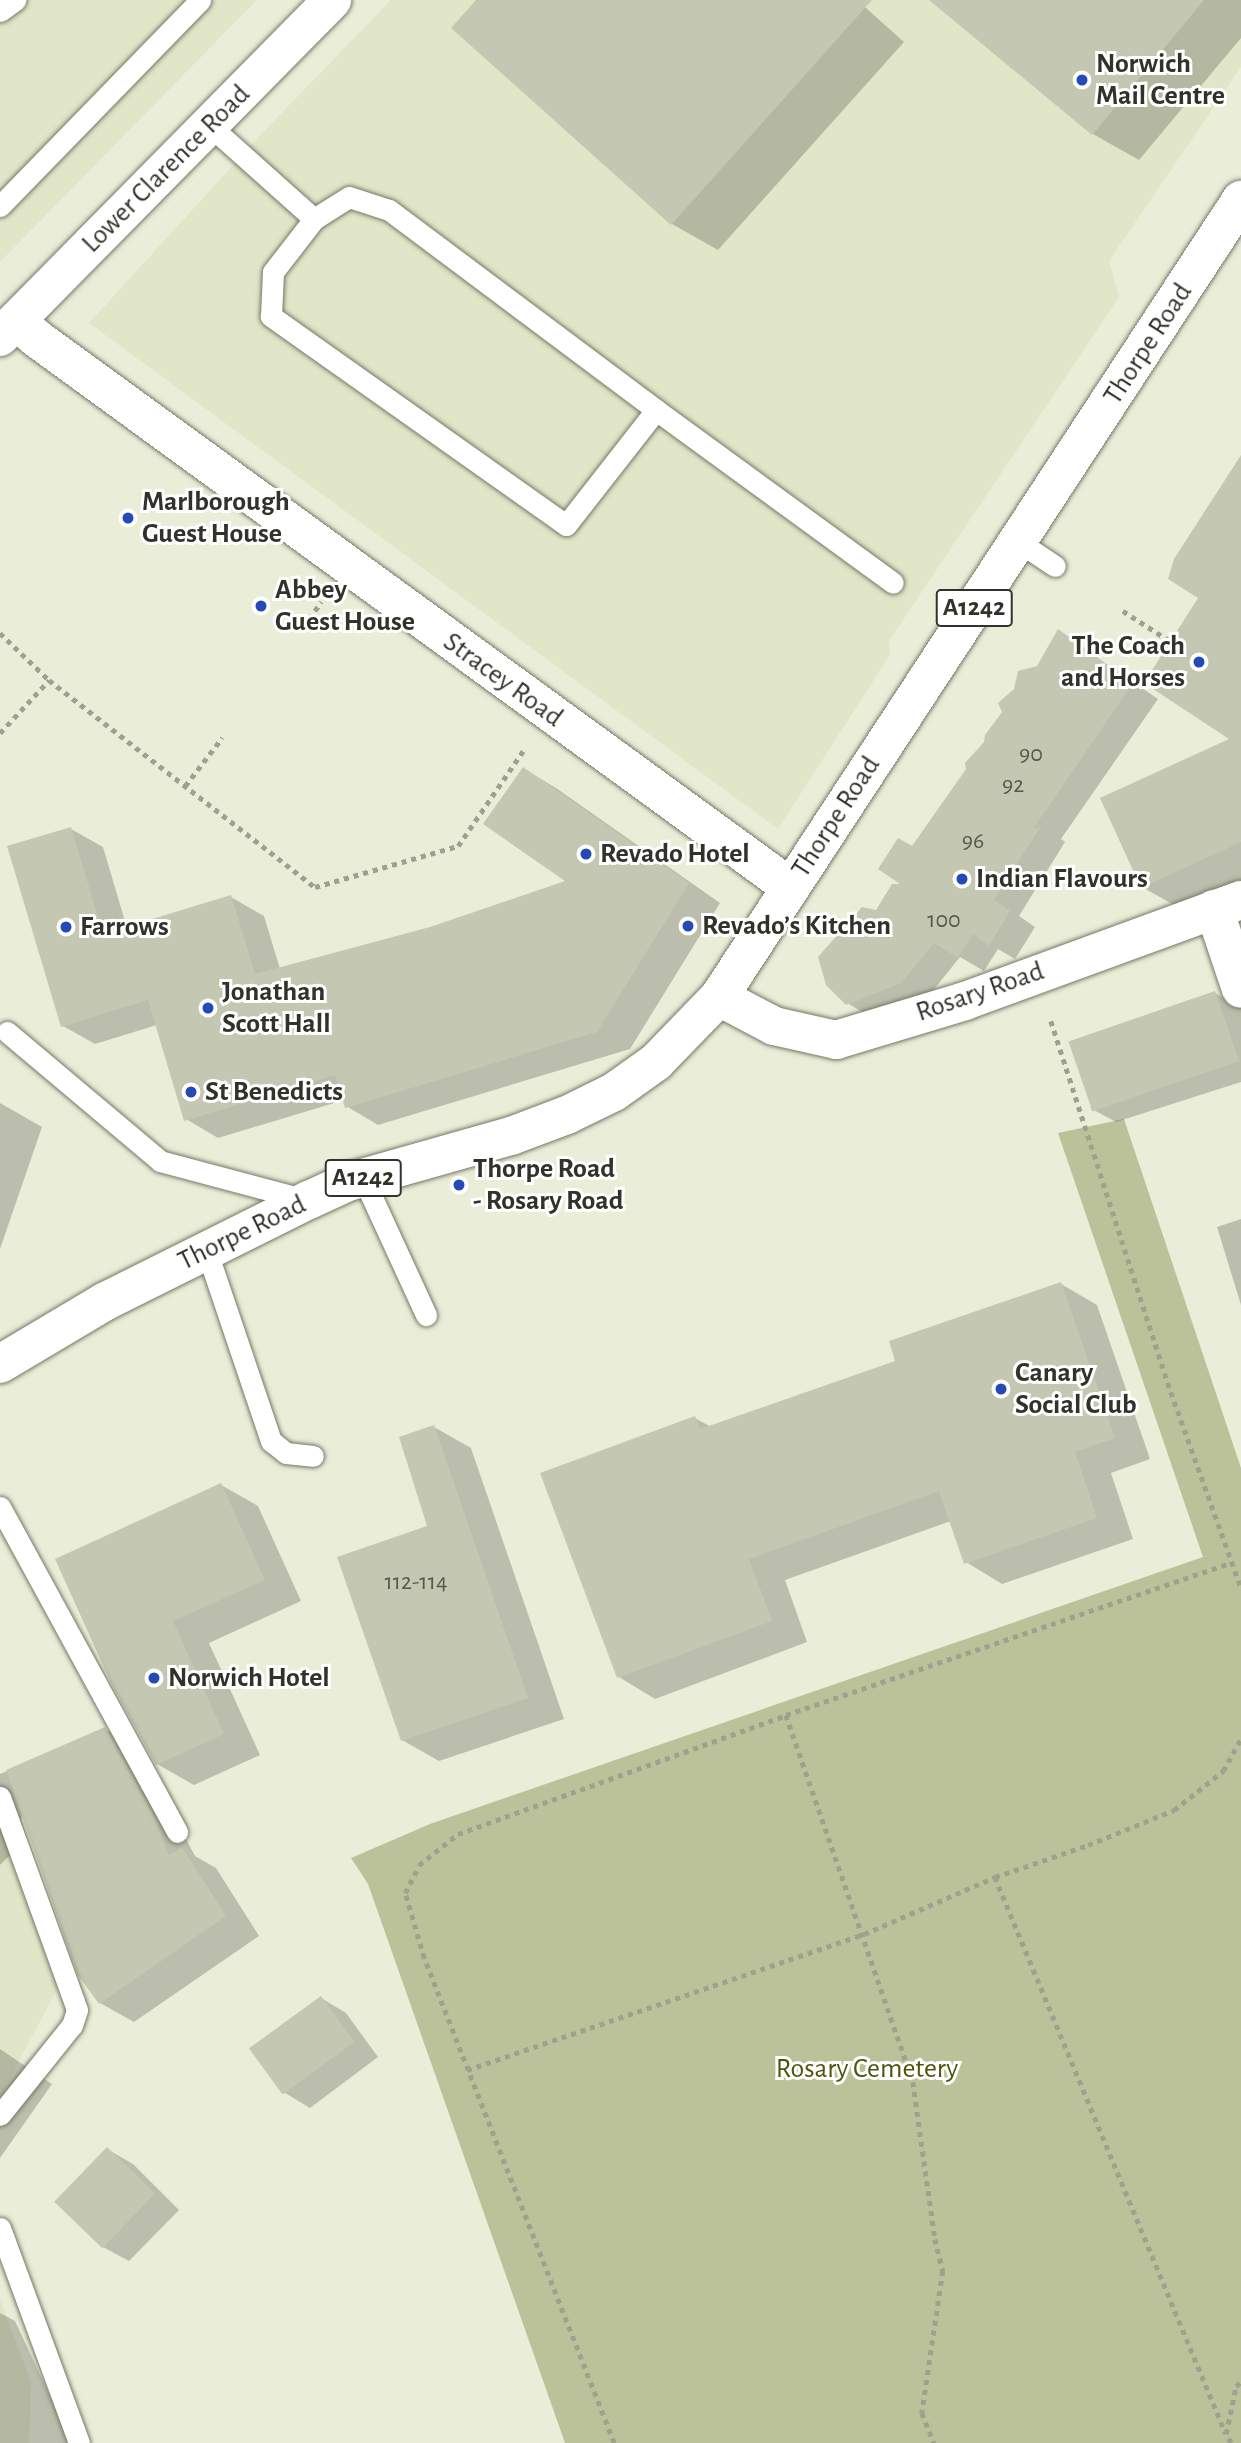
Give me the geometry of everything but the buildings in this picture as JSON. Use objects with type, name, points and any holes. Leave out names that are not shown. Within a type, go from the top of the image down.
[{"type":"street","name":"Lower Clarence Road","points":[[8,329],[332,0]]},
{"type":"street","name":"Thorpe Road","points":[[0,1364],[104,1302],[309,1200],[363,1178],[511,1136],[567,1115],[614,1092],[656,1062],[719,997],[1241,200]]},
{"type":"street","name":"Stracey Road","points":[[8,329],[36,338],[790,887]]},
{"type":"street","name":"Rosary Road","points":[[719,997],[774,1026],[836,1040],[965,1001],[1035,973],[1227,905]]},
{"type":"street","points":[[1227,905],[1241,989]]},
{"type":"lane","points":[[0,11],[15,0]]},
{"type":"lane","points":[[0,206],[200,0]]},
{"type":"lane","points":[[209,125],[314,219]]},
{"type":"lane","points":[[656,410],[566,525],[271,316],[273,272],[314,219],[349,197],[389,210],[893,583]]},
{"type":"lane","points":[[1019,542],[1055,566]]},
{"type":"lane","points":[[7,1032],[160,1161],[309,1200]]},
{"type":"lane","points":[[363,1178],[426,1315]]},
{"type":"lane","points":[[206,1249],[271,1441],[286,1453],[313,1456]]},
{"type":"lane","points":[[0,1507],[177,1832]]},
{"type":"lane","points":[[0,1797],[77,2010],[72,2025],[0,2115]]},
{"type":"lane","points":[[0,2228],[79,2443]]},
{"type":"path","points":[[1123,611],[1170,641]]},
{"type":"path","points":[[0,633],[49,680],[315,887],[458,846],[549,713]]},
{"type":"path","points":[[0,733],[49,680]]},
{"type":"path","points":[[185,786],[222,738]]},
{"type":"path","points":[[1035,973],[1230,1563],[1241,1587]]},
{"type":"path","points":[[614,2443],[424,1958],[405,1893],[419,1865],[458,1834],[786,1715],[1230,1563]]},
{"type":"path","points":[[786,1715],[913,2082],[935,2239],[943,2271],[922,2413],[934,2443]]},
{"type":"path","points":[[467,2070],[864,1934],[995,1877],[1088,1845],[1174,1810],[1223,1771],[1241,1738]]},
{"type":"path","points":[[995,1877],[1231,2443]]},
{"type":"path","points":[[1226,2434],[1236,2386],[1241,2382]]},
{"type":"shaded area","points":[[0,0],[257,0],[0,262]]},
{"type":"shaded area","points":[[391,0],[1241,0],[1241,67],[1109,261],[1119,297],[889,641],[890,655],[778,829],[89,323],[266,129]]},
{"type":"shaded area","points":[[0,1822],[59,1985],[0,2098]]},
{"type":"shaded area","points":[[0,2299],[31,2383],[29,2443],[0,2443]]},
{"type":"green space","name":"Rosary Cemetery","points":[[1124,1119],[1241,1468],[1241,2443],[565,2443],[368,1884],[351,1858],[430,1824],[1203,1557],[1058,1133]]},
{"type":"place","name":"Norwich Mail Centre","points":[[1082,80]]},
{"type":"place","name":"Marlborough Guest House","points":[[128,518]]},
{"type":"place","name":"Abbey Guest House","points":[[261,606]]},
{"type":"place","name":"The Coach and Horses","points":[[1199,662]]},
{"type":"place","name":"Revado Hotel","points":[[586,854]]},
{"type":"place","name":"Indian Flavours","points":[[962,879]]},
{"type":"place","name":"Revado’s Kitchen","points":[[688,926]]},
{"type":"place","name":"Farrows","points":[[66,927]]},
{"type":"place","name":"Jonathan Scott Hall","points":[[208,1008]]},
{"type":"place","name":"St Benedicts","points":[[191,1092]]},
{"type":"place","name":"Thorpe Road - Rosary Road","points":[[459,1185]]},
{"type":"place","name":"Canary Social Club","points":[[1001,1389]]},
{"type":"place","name":"Norwich Hotel","points":[[154,1678]]}]
